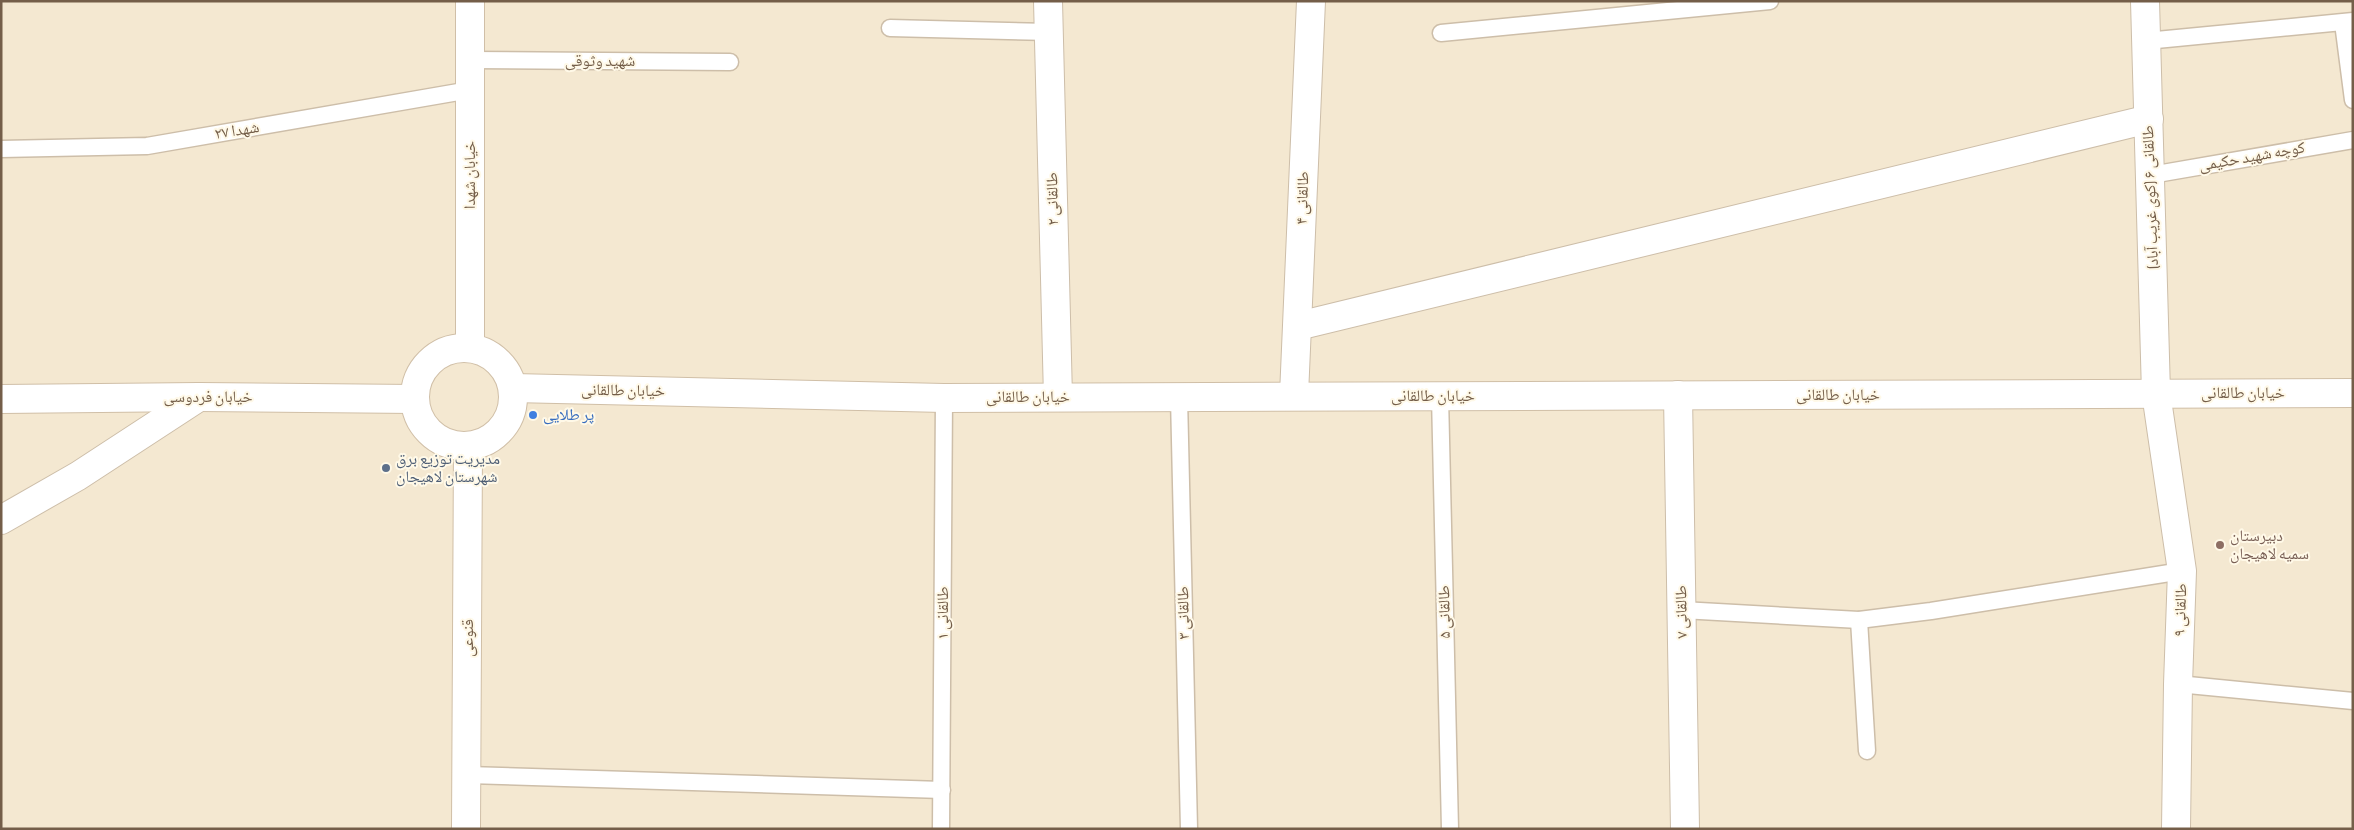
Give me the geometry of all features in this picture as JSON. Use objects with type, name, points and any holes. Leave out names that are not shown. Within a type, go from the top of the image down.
[{"type":"main road","name":"خیابان شهدا","points":[[470,1],[470,348]]},
{"type":"main road","name":"طالقانی ۲","points":[[1048,1],[1058,397]]},
{"type":"main road","name":"طالقانی ۴","points":[[1294,395],[1311,1]]},
{"type":"main road","name":"طالقانی ۶ (کوی غریب آباد)","points":[[2145,1],[2156,394]]},
{"type":"main road","points":[[1298,326],[2149,119]]},
{"type":"main road","points":[[470,348],[485,352],[499,361],[508,373],[513,388],[514,403],[510,417],[502,430],[491,439],[468,447],[448,444],[435,437],[424,427],[417,414],[415,399],[417,382],[425,367],[438,356],[453,349],[470,348]]},
{"type":"main road","name":"خیابان طالقانی","points":[[513,388],[944,398],[1294,395],[2353,393]]},
{"type":"main road","name":"طالقانی ۹","points":[[2156,394],[2182,570],[2176,829]]},
{"type":"main road","name":"طالقانی ۷","points":[[1678,395],[1685,829]]},
{"type":"main road","points":[[1,520],[78,476],[199,397]]},
{"type":"main road","name":"خیابان فردوسی","points":[[1,399],[199,397],[415,399]]},
{"type":"main road","name":"قنوعی","points":[[466,829],[468,775],[468,447]]},
{"type":"lane","points":[[1440,33],[1770,1]]},
{"type":"lane","points":[[2146,41],[2348,22],[2353,100]]},
{"type":"lane","points":[[890,28],[1050,32]]},
{"type":"lane","name":"شهید وثوقی","points":[[470,60],[730,62]]},
{"type":"lane","name":"۲۷ شهدا","points":[[1,149],[147,146],[470,90]]},
{"type":"lane","name":"کوچه شهید حکیمی","points":[[2150,175],[2353,140]]},
{"type":"lane","name":"طالقانی ۵","points":[[1440,396],[1450,829]]},
{"type":"lane","name":"طالقانی ۳","points":[[1179,397],[1189,829]]},
{"type":"lane","name":"طالقانی ۱","points":[[941,829],[944,398]]},
{"type":"lane","points":[[1682,610],[1859,620],[1932,611],[2182,570]]},
{"type":"lane","points":[[1859,620],[1867,751]]},
{"type":"lane","points":[[2178,684],[2353,701]]},
{"type":"lane","points":[[468,775],[942,790]]},
{"type":"shaded area","points":[[1,1],[2353,1],[2353,829],[1,829]]},
{"type":"place","name":"پر طلایی","points":[[533,415]]},
{"type":"place","name":"مدیریت توزیع برق شهرستان لاهیجان","points":[[386,468]]},
{"type":"place","name":"دبیرستان سمیه لاهیجان","points":[[2220,545]]}]
